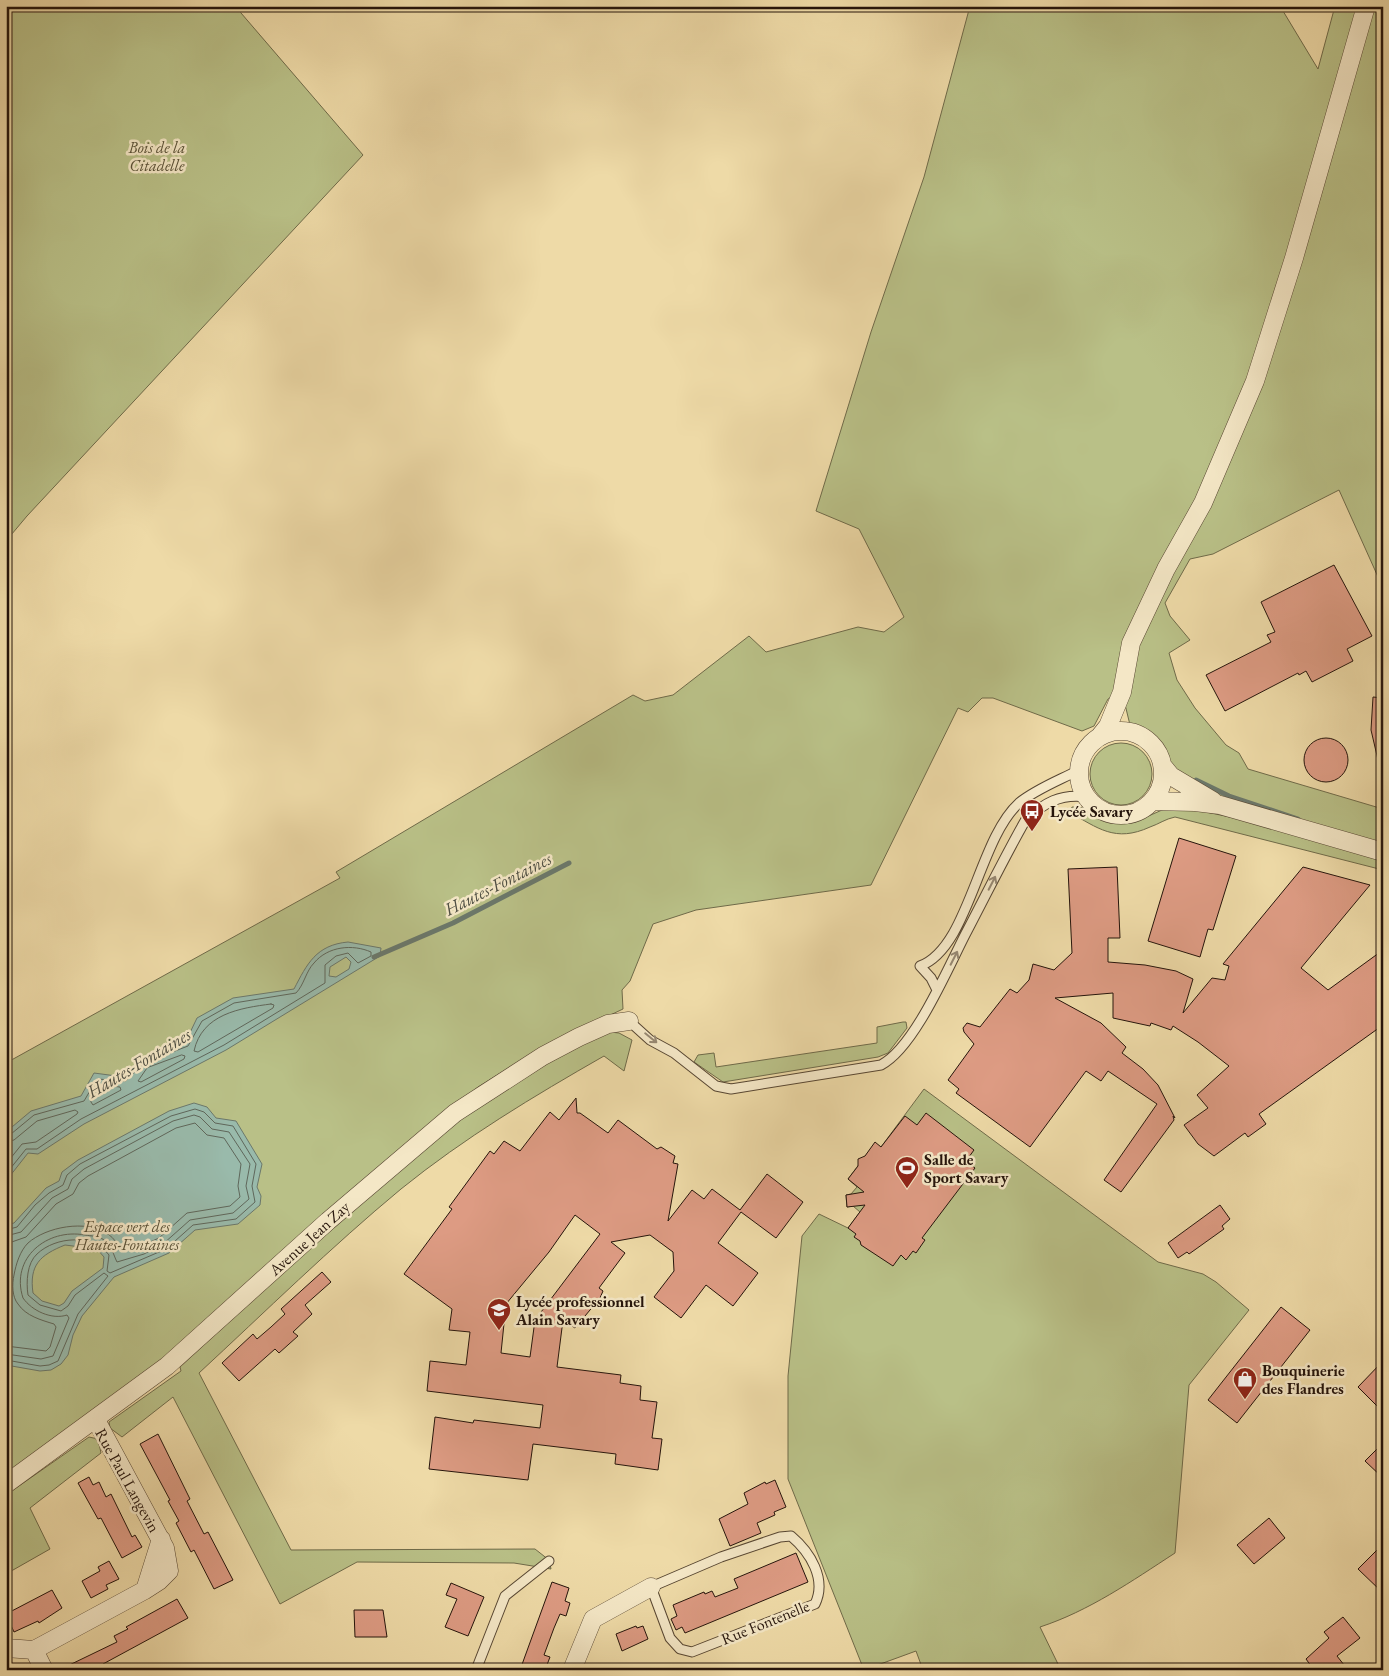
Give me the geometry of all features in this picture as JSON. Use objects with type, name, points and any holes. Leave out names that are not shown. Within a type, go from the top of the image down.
[{"type":"street","points":[[1162,765],[1162,784],[1152,801],[1137,811],[1119,814],[1101,810],[1087,797],[1082,789],[1079,770],[1087,747],[1108,726],[1122,692],[1131,643],[1156,588],[1203,503],[1255,381],[1294,258],[1366,6]]},
{"type":"street","points":[[1122,692],[1127,718],[1134,733]]},
{"type":"street","points":[[1100,736],[1117,731],[1134,733],[1151,743],[1162,765],[1171,776],[1220,805]]},
{"type":"street","points":[[1152,801],[1195,802],[1220,805],[1383,852]]},
{"type":"street","name":"Avenue Jean Zay","points":[[6,1484],[168,1366],[328,1221],[455,1113],[571,1040],[608,1024],[629,1021]]},
{"type":"street","name":"Rue Paul Langevin","points":[[34,1650],[145,1590],[161,1539],[96,1420]]},
{"type":"street","name":"Rue Fontenelle","points":[[572,1670],[593,1619],[651,1587]]},
{"type":"street","points":[[6,1648],[34,1650],[44,1670]]},
{"type":"lane","points":[[937,990],[931,978],[920,966],[933,961],[951,939],[977,876],[1006,820],[1019,804],[1079,770]]},
{"type":"lane","points":[[629,1021],[650,1040],[674,1053],[716,1086],[732,1089],[881,1065],[891,1060],[906,1042],[937,990],[1025,821],[1038,808],[1054,799],[1077,796],[1087,797]]},
{"type":"lane","name":"Rue Fontenelle","points":[[780,1536],[791,1536],[804,1547],[813,1562],[819,1596],[815,1604],[692,1652],[680,1649],[670,1638],[651,1587],[780,1536]]},
{"type":"lane","points":[[476,1670],[504,1596],[549,1561]]},
{"type":"green space","name":"Bois de la Citadelle","points":[[6,6],[235,6],[363,155],[27,516],[6,541]]},
{"type":"green space","name":"Espace vert des Hautes-Fontaines","points":[[970,6],[1280,6],[1318,69],[1335,6],[1383,6],[1383,588],[1339,490],[1213,554],[1190,559],[1165,603],[1170,616],[1190,640],[1169,653],[1177,680],[1195,708],[1226,745],[1239,753],[1248,769],[1383,809],[1383,846],[1248,807],[1207,791],[1162,765],[1156,749],[1145,738],[1134,733],[1130,725],[1122,692],[1108,699],[1094,726],[1082,731],[993,698],[982,698],[968,712],[958,708],[871,885],[696,910],[653,924],[630,981],[622,990],[623,1009],[541,1048],[478,1087],[370,1174],[185,1342],[6,1475],[6,1063],[340,878],[336,872],[633,695],[645,701],[673,695],[749,636],[766,652],[858,627],[884,632],[904,617],[859,529],[816,511],[871,332],[924,177]]},
{"type":"green space","points":[[1121,743],[1133,746],[1143,752],[1149,762],[1152,774],[1149,786],[1143,796],[1133,802],[1121,805],[1109,802],[1099,796],[1093,786],[1090,774],[1093,762],[1099,752],[1109,746]]},
{"type":"green space","points":[[1189,804],[1206,812],[1244,820],[1383,861],[1383,870],[1175,817],[1138,832],[1117,834],[1098,828],[1069,812],[1072,807],[1087,808],[1110,821],[1135,822],[1171,806]]},
{"type":"green space","points":[[906,1022],[907,1028],[888,1053],[878,1057],[723,1082],[694,1062],[698,1055],[714,1053],[716,1067],[877,1043],[877,1027]]},
{"type":"green space","points":[[610,1032],[619,1033],[632,1040],[624,1071],[604,1056],[526,1102],[449,1152],[401,1189],[349,1234],[199,1373],[291,1550],[535,1549],[549,1560],[551,1569],[514,1563],[357,1562],[280,1604],[173,1397],[122,1437],[110,1428],[109,1422],[181,1371],[180,1367],[278,1277],[441,1134],[490,1097],[588,1040]]},
{"type":"green space","points":[[924,1089],[1158,1262],[1203,1274],[1216,1282],[1249,1310],[1189,1385],[1175,1553],[1093,1604],[1040,1627],[1058,1664],[1048,1667],[1048,1670],[923,1670],[916,1651],[864,1670],[788,1479],[788,1376],[802,1236],[819,1214],[848,1228],[860,1212],[853,1206],[847,1207],[846,1195],[851,1194],[857,1187],[848,1179],[875,1143],[881,1147]]},
{"type":"green space","points":[[89,1437],[98,1439],[101,1453],[30,1508],[50,1549],[6,1574],[6,1495]]},
{"type":"water","points":[[348,942],[381,948],[380,956],[226,1050],[84,1124],[38,1154],[28,1153],[6,1181],[6,1132],[31,1111],[81,1096],[94,1073],[124,1077],[141,1058],[186,1041],[197,1018],[233,998],[294,989],[314,957],[328,947]],"holes":[[[346,957],[351,962],[349,969],[336,977],[329,976],[330,967]]]},
{"type":"water","points":[[194,1103],[207,1107],[216,1118],[236,1121],[262,1164],[257,1187],[261,1196],[260,1205],[238,1224],[195,1230],[169,1253],[114,1277],[82,1316],[73,1335],[68,1355],[61,1364],[51,1370],[40,1371],[6,1365],[6,1225],[14,1223],[46,1188],[59,1181],[62,1172],[78,1160],[169,1111]],"holes":[[[65,1245],[97,1249],[104,1257],[103,1268],[72,1291],[64,1303],[59,1306],[42,1301],[33,1293],[33,1275],[38,1262],[43,1257]]]},
{"type":"building","points":[[1334,565],[1372,636],[1347,649],[1353,661],[1312,682],[1306,671],[1299,675],[1298,673],[1225,711],[1206,675],[1271,642],[1267,635],[1275,632],[1261,602]]},
{"type":"building","points":[[1373,697],[1383,698],[1383,760],[1378,760],[1371,730]]},
{"type":"building","points":[[1326,738],[1338,742],[1344,748],[1348,760],[1344,772],[1338,778],[1326,782],[1314,778],[1308,772],[1304,760],[1308,748],[1314,742]]},
{"type":"building","points":[[1179,838],[1236,856],[1213,930],[1208,929],[1200,957],[1148,941]]},
{"type":"building","points":[[1117,867],[1120,938],[1108,938],[1108,962],[1145,965],[1176,971],[1193,979],[1183,1013],[1212,978],[1225,980],[1229,966],[1223,964],[1303,867],[1370,885],[1301,968],[1328,990],[1383,950],[1383,1025],[1259,1114],[1266,1124],[1248,1137],[1245,1133],[1214,1156],[1198,1144],[1184,1125],[1208,1108],[1197,1095],[1229,1066],[1198,1042],[1173,1026],[1171,1030],[1151,1023],[1150,1026],[1113,1018],[1113,993],[1055,998],[1101,1023],[1126,1047],[1122,1053],[1143,1069],[1158,1085],[1175,1118],[1173,1116],[1174,1120],[1121,1192],[1104,1180],[1157,1104],[1108,1071],[1101,1081],[1086,1071],[1030,1147],[956,1093],[959,1089],[948,1080],[974,1044],[964,1032],[963,1028],[967,1023],[980,1027],[1010,989],[1017,993],[1029,980],[1033,964],[1054,970],[1072,953],[1068,869]]},
{"type":"building","points":[[576,1098],[577,1113],[580,1113],[608,1133],[618,1120],[657,1149],[661,1147],[675,1156],[673,1163],[678,1164],[668,1221],[692,1190],[704,1199],[712,1189],[740,1210],[767,1174],[803,1202],[776,1238],[741,1212],[718,1243],[758,1273],[733,1306],[706,1285],[681,1318],[654,1297],[674,1271],[673,1252],[650,1235],[611,1242],[625,1253],[599,1288],[603,1291],[600,1298],[575,1328],[563,1320],[557,1367],[621,1375],[620,1383],[641,1386],[640,1400],[657,1402],[652,1438],[662,1439],[658,1470],[615,1464],[616,1454],[533,1444],[528,1480],[429,1469],[435,1417],[473,1423],[474,1420],[540,1428],[543,1405],[427,1391],[430,1361],[466,1365],[470,1332],[449,1330],[452,1309],[404,1274],[452,1209],[449,1207],[490,1151],[494,1154],[504,1141],[520,1151],[550,1112],[559,1120]],"holes":[[[575,1215],[600,1234],[535,1320],[530,1357],[501,1353],[506,1304],[549,1252]]]},
{"type":"building","name":"Salle de Sport Savary","points":[[926,1113],[974,1150],[966,1161],[975,1168],[922,1238],[925,1240],[916,1253],[913,1251],[906,1260],[901,1255],[893,1266],[861,1245],[860,1241],[854,1237],[856,1234],[848,1228],[865,1205],[847,1207],[846,1195],[864,1192],[848,1179],[858,1166],[858,1159],[865,1156],[875,1142],[881,1147],[905,1116],[917,1125]]},
{"type":"building","points":[[1220,1205],[1230,1219],[1222,1226],[1224,1229],[1189,1254],[1187,1252],[1178,1258],[1168,1243]]},
{"type":"building","points":[[322,1272],[331,1282],[305,1305],[312,1314],[293,1332],[298,1336],[279,1353],[275,1349],[239,1381],[222,1363],[253,1334],[257,1339],[271,1327],[285,1314],[281,1309]]},
{"type":"building","points":[[1281,1307],[1310,1330],[1237,1423],[1208,1400]]},
{"type":"building","points":[[1383,1361],[1383,1412],[1358,1387]]},
{"type":"building","points":[[158,1434],[190,1499],[187,1501],[204,1534],[208,1532],[233,1580],[214,1589],[194,1550],[191,1552],[176,1523],[179,1521],[168,1501],[170,1500],[140,1444]]},
{"type":"building","points":[[1383,1443],[1383,1478],[1365,1461]]},
{"type":"building","points":[[89,1477],[93,1485],[99,1482],[106,1497],[111,1494],[132,1537],[135,1535],[142,1547],[122,1558],[101,1518],[98,1519],[78,1483]]},
{"type":"building","points":[[775,1480],[786,1507],[774,1512],[775,1515],[757,1523],[761,1533],[730,1546],[719,1519],[748,1504],[744,1493],[765,1482],[766,1484]]},
{"type":"building","points":[[1269,1518],[1285,1538],[1254,1564],[1237,1545]]},
{"type":"building","points":[[1383,1544],[1383,1593],[1358,1569]]},
{"type":"building","points":[[796,1553],[808,1582],[685,1633],[682,1627],[676,1630],[671,1619],[677,1616],[673,1605],[704,1592],[705,1594],[712,1591],[715,1597],[738,1588],[734,1579]]},
{"type":"building","points":[[109,1561],[119,1579],[106,1585],[108,1589],[91,1598],[82,1581],[100,1571],[98,1567]]},
{"type":"building","points":[[552,1582],[569,1588],[565,1601],[570,1603],[566,1616],[560,1614],[554,1628],[544,1655],[550,1657],[545,1670],[520,1670]]},
{"type":"building","points":[[451,1583],[484,1597],[468,1636],[445,1627],[457,1599],[446,1595]]},
{"type":"building","points":[[52,1590],[62,1608],[39,1623],[38,1621],[14,1632],[6,1614]]},
{"type":"building","points":[[177,1599],[188,1618],[103,1664],[105,1670],[59,1670],[117,1642],[114,1636],[128,1629],[126,1627]]},
{"type":"building","points":[[354,1610],[383,1610],[387,1637],[355,1637]]},
{"type":"building","points":[[1343,1617],[1360,1638],[1337,1656],[1348,1670],[1314,1670],[1306,1659],[1329,1638],[1324,1632]]},
{"type":"building","points":[[636,1626],[637,1628],[643,1626],[648,1639],[622,1651],[616,1634]]},
{"type":"waterway","points":[[1196,780],[1229,796],[1298,819]]},
{"type":"waterway","name":"Hautes-Fontaines","points":[[374,957],[453,923],[569,863]]},
{"type":"place","name":"Lycée Savary","points":[[1032,832]]},
{"type":"place","name":"Salle de Sport Savary","points":[[907,1189]]},
{"type":"place","name":"Lycée professionnel Alain Savary","points":[[499,1331]]},
{"type":"place","name":"Bouquinerie des Flandres","points":[[1245,1400]]}]
